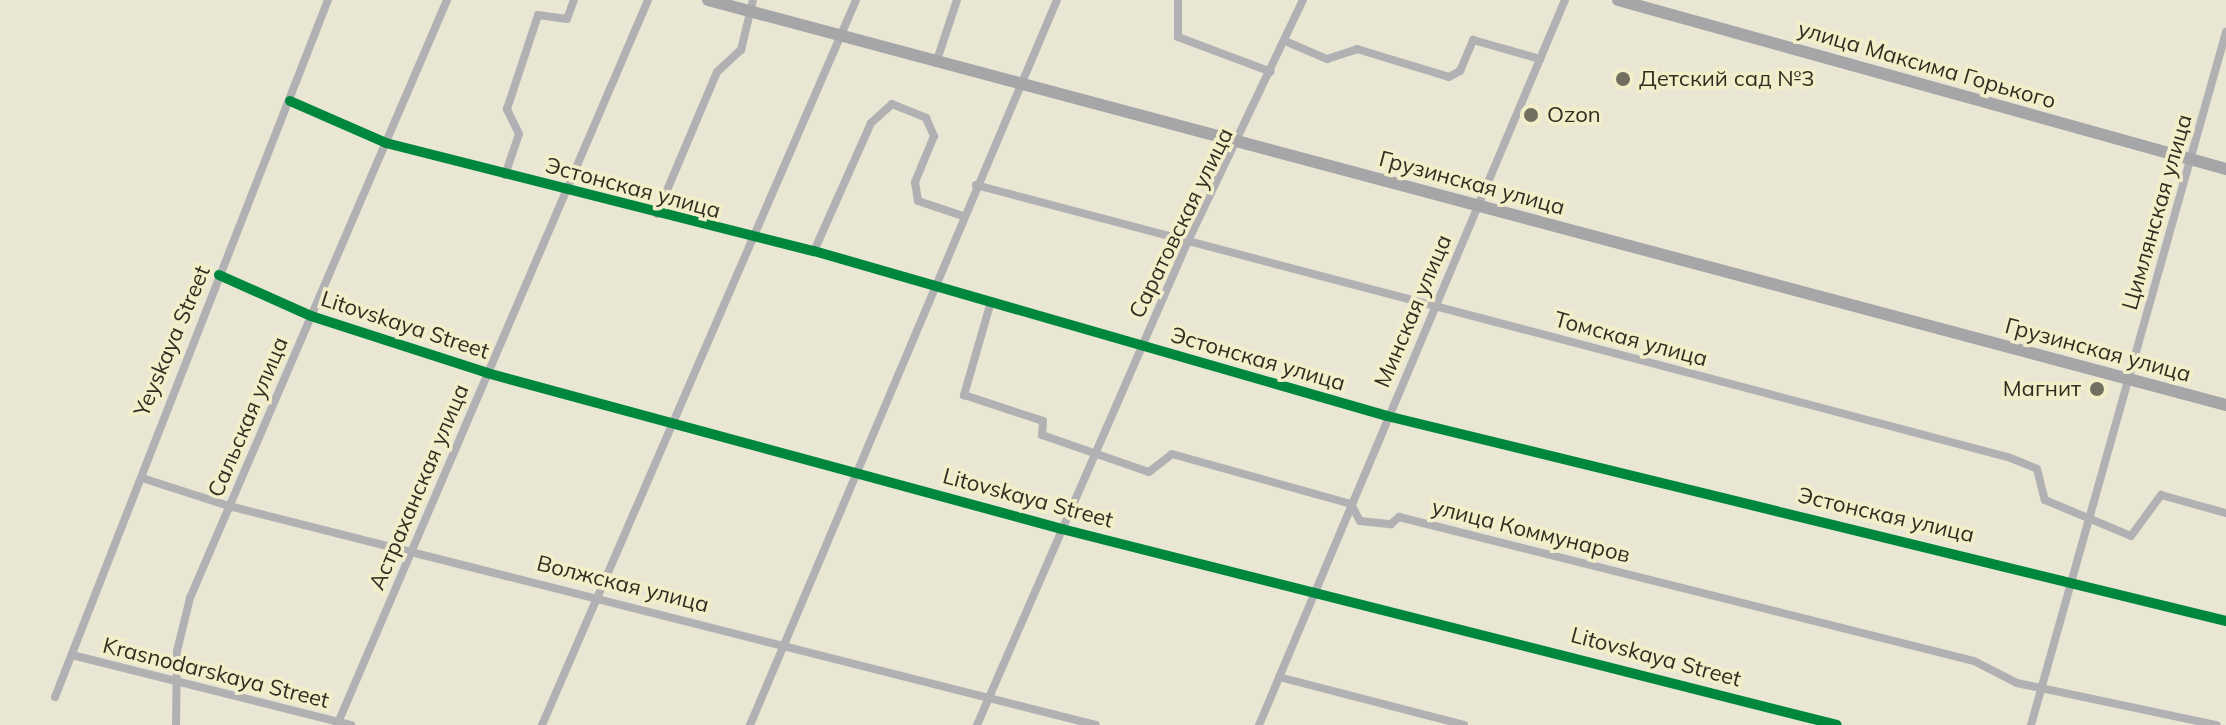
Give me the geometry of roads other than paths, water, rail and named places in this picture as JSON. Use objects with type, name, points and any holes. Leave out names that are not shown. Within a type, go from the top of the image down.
[{"type":"main road","name":"Грузинская улица","points":[[708,0],[753,6],[840,36],[936,63],[2226,405]]},
{"type":"main road","name":"улица Максима Горького","points":[[1618,0],[2226,169]]},
{"type":"street","name":"Yeyskaya Street","points":[[55,697],[142,478],[148,445],[290,101],[328,0]]},
{"type":"street","name":"Сальская улица","points":[[176,725],[174,684],[181,625],[229,506],[447,0]]},
{"type":"street","points":[[505,175],[519,134],[507,109],[538,15],[567,19],[574,0]]},
{"type":"street","name":"Астраханская улица","points":[[338,723],[648,0]]},
{"type":"street","points":[[542,725],[594,596],[673,422],[747,239],[856,0]]},
{"type":"street","points":[[936,63],[957,0]]},
{"type":"street","points":[[750,725],[976,185],[1057,0]]},
{"type":"street","points":[[1178,0],[1178,37],[1271,72]]},
{"type":"street","name":"Саратовская улица","points":[[977,725],[1188,241],[1240,142],[1303,0]]},
{"type":"street","name":"Минская улица","points":[[1259,725],[1565,0]]},
{"type":"street","points":[[657,214],[717,72],[741,50],[753,6]]},
{"type":"street","name":"Цимлянская улица","points":[[2031,725],[2226,32]]},
{"type":"street","points":[[1285,41],[1327,59],[1357,49],[1449,77],[1460,71],[1473,40],[1540,59]]},
{"type":"street","name":"Эстонская улица","points":[[290,101],[386,143],[747,239],[814,251],[932,289],[1387,416],[2071,580],[2226,621]]},
{"type":"street","points":[[814,251],[871,123],[892,104],[926,118],[934,136],[915,182],[918,201],[963,216]]},
{"type":"street","name":"Томская улица","points":[[976,185],[2025,462],[2037,469],[2045,500],[2131,536],[2161,495],[2226,513]]},
{"type":"street","name":"Litovskaya Street","points":[[219,275],[311,316],[487,373],[1062,529],[1315,590],[1837,725]]},
{"type":"street","name":"улица Коммунаров","points":[[990,305],[964,395],[1043,421],[1042,435],[1149,472],[1172,454],[1351,504],[1360,521],[1391,524],[1399,517],[2044,684],[2217,725]]},
{"type":"street","name":"Волжская улица","points":[[142,478],[229,506],[785,641],[1096,725]]},
{"type":"street","name":"Krasnodarskaya Street","points":[[72,655],[174,684],[351,725]]},
{"type":"street","points":[[1279,677],[1464,725]]},
{"type":"place","name":"Детский сад №3","points":[[1623,79]]},
{"type":"place","name":"Ozon","points":[[1531,115]]},
{"type":"place","name":"Магнит","points":[[2097,389]]}]
